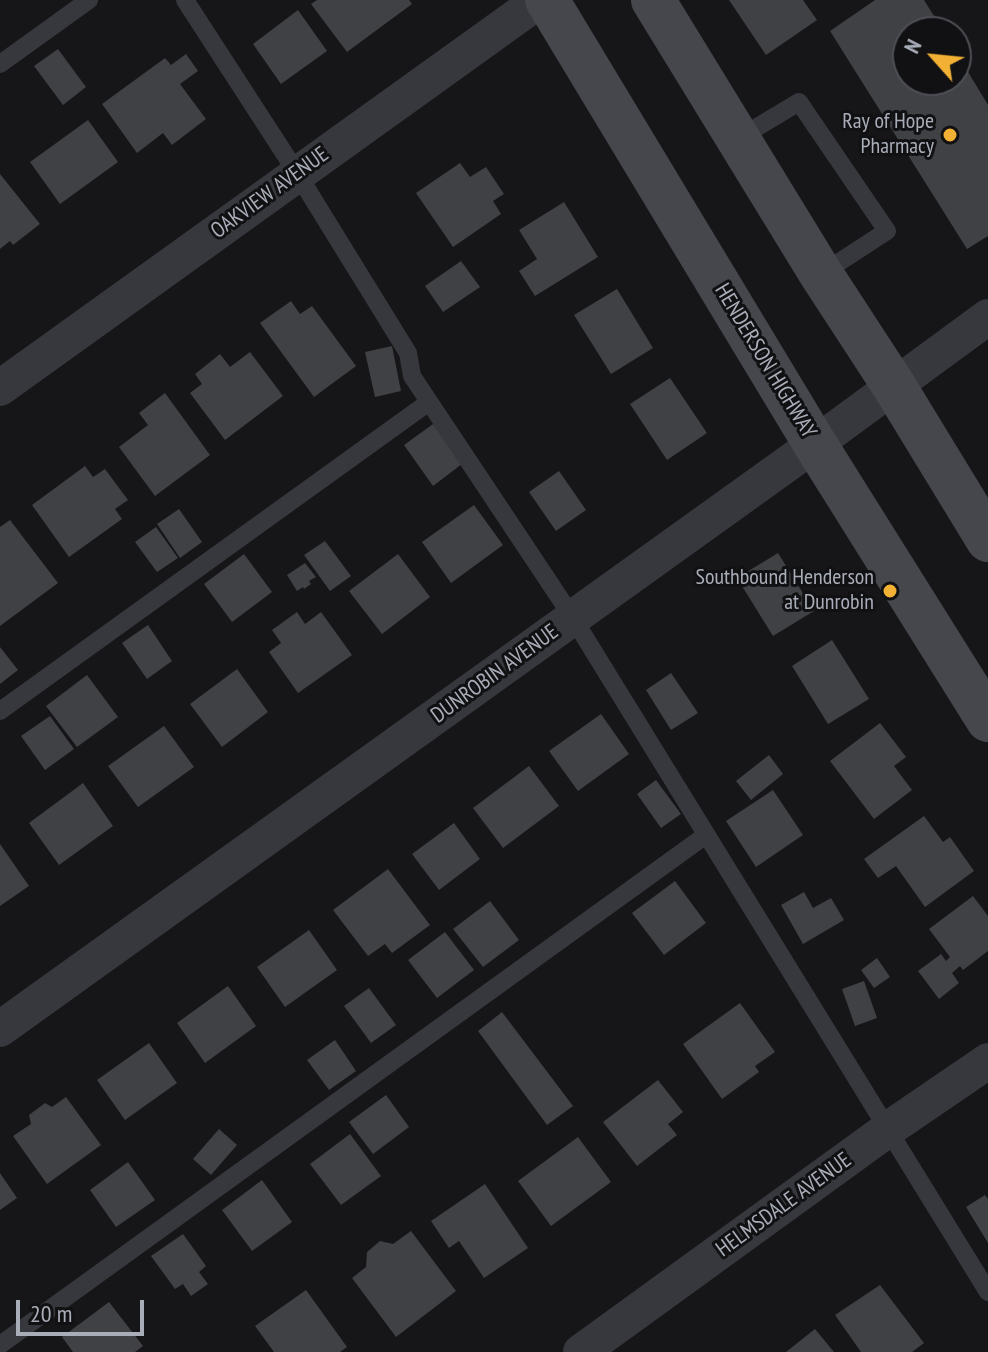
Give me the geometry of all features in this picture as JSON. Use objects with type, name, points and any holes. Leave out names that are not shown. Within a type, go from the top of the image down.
[{"type":"main road","name":"HENDERSON HIGHWAY","points":[[547,0],[815,444],[988,720]]},
{"type":"main road","points":[[653,0],[988,540]]},
{"type":"street","name":"OAKVIEW AVENUE","points":[[0,388],[540,0]]},
{"type":"street","name":"DUNROBIN AVENUE","points":[[0,1029],[988,317]]},
{"type":"street","name":"HELMSDALE AVENUE","points":[[581,1352],[887,1130],[988,1061]]},
{"type":"lane","points":[[0,64],[89,0]]},
{"type":"lane","points":[[185,0],[408,353],[412,376],[573,618],[988,1292]]},
{"type":"lane","points":[[739,138],[799,102],[887,231],[821,274]]},
{"type":"lane","points":[[0,711],[429,402]]},
{"type":"lane","points":[[0,1345],[706,835]]},
{"type":"building","points":[[317,0],[409,0],[412,4],[347,52],[311,4]]},
{"type":"building","points":[[729,0],[803,0],[817,20],[766,55]]},
{"type":"building","points":[[875,0],[924,0],[934,16],[892,16],[892,96],[972,96],[972,78],[988,105],[988,236],[967,249],[830,31]]},
{"type":"building","points":[[298,10],[327,51],[281,84],[253,44]]},
{"type":"building","points":[[58,49],[86,87],[63,105],[34,66]]},
{"type":"building","points":[[186,54],[198,71],[180,84],[206,119],[172,145],[163,133],[137,153],[102,104],[165,58],[171,65]]},
{"type":"building","points":[[88,120],[118,162],[60,204],[30,162]]},
{"type":"building","points":[[460,163],[470,177],[486,167],[504,194],[493,201],[501,214],[453,247],[416,193]]},
{"type":"building","points":[[0,174],[40,224],[13,245],[10,241],[0,249]]},
{"type":"building","points":[[564,202],[598,257],[535,296],[519,271],[537,259],[519,230]]},
{"type":"building","points":[[461,261],[480,287],[443,312],[425,286]]},
{"type":"building","points":[[617,289],[653,348],[611,374],[574,315]]},
{"type":"building","points":[[291,301],[300,314],[312,306],[356,366],[314,397],[260,323]]},
{"type":"building","points":[[392,346],[401,391],[375,397],[365,352]]},
{"type":"building","points":[[250,352],[283,396],[225,440],[190,393],[202,384],[195,374],[220,354],[230,367]]},
{"type":"building","points":[[670,378],[707,433],[667,460],[630,404]]},
{"type":"building","points":[[165,393],[210,455],[155,496],[119,447],[148,425],[139,413]]},
{"type":"building","points":[[433,424],[462,464],[433,486],[404,445]]},
{"type":"building","points":[[85,466],[93,477],[105,469],[128,500],[115,509],[122,519],[69,557],[32,505]]},
{"type":"building","points":[[559,471],[586,510],[556,531],[529,492]]},
{"type":"building","points":[[474,505],[503,545],[451,583],[422,542]]},
{"type":"building","points":[[179,509],[202,542],[180,558],[157,524]]},
{"type":"building","points":[[10,520],[58,583],[0,626],[0,527]]},
{"type":"building","points":[[156,527],[178,558],[157,572],[135,542]]},
{"type":"building","points":[[325,541],[351,576],[330,591],[304,555]]},
{"type":"building","points":[[778,553],[814,611],[773,636],[737,578]]},
{"type":"building","points":[[244,554],[272,592],[232,622],[204,584]]},
{"type":"building","points":[[398,554],[430,597],[382,634],[349,591]]},
{"type":"building","points":[[305,563],[316,577],[309,581],[311,584],[297,591],[287,575]]},
{"type":"building","points":[[297,612],[305,624],[321,612],[352,655],[298,693],[269,652],[281,643],[272,630]]},
{"type":"building","points":[[148,625],[172,661],[147,679],[122,643]]},
{"type":"building","points":[[832,640],[869,699],[828,724],[792,666]]},
{"type":"building","points":[[0,647],[18,670],[0,684]]},
{"type":"building","points":[[237,669],[268,712],[222,747],[190,704]]},
{"type":"building","points":[[671,673],[698,713],[671,730],[646,690]]},
{"type":"building","points":[[87,675],[118,717],[77,747],[46,706]]},
{"type":"building","points":[[601,714],[629,754],[578,791],[549,751]]},
{"type":"building","points":[[50,716],[74,749],[45,770],[21,736]]},
{"type":"building","points":[[880,723],[906,757],[894,766],[912,790],[874,819],[830,761]]},
{"type":"building","points":[[164,726],[194,767],[138,807],[108,766]]},
{"type":"building","points":[[769,755],[783,774],[751,800],[736,781]]},
{"type":"building","points":[[529,766],[559,806],[503,848],[473,808]]},
{"type":"building","points":[[656,780],[681,814],[661,828],[637,794]]},
{"type":"building","points":[[83,783],[113,826],[59,865],[29,823]]},
{"type":"building","points":[[773,790],[803,835],[756,867],[726,821]]},
{"type":"building","points":[[924,816],[943,842],[950,837],[974,871],[925,907],[896,866],[878,878],[864,859]]},
{"type":"building","points":[[454,823],[480,859],[439,890],[412,854]]},
{"type":"building","points":[[0,844],[29,886],[0,906]]},
{"type":"building","points":[[388,869],[430,925],[392,953],[385,944],[368,956],[333,910]]},
{"type":"building","points":[[675,881],[706,923],[664,955],[632,913]]},
{"type":"building","points":[[804,892],[813,908],[831,898],[844,920],[803,944],[781,905]]},
{"type":"building","points":[[973,896],[988,916],[988,951],[963,970],[960,966],[952,973],[959,983],[939,999],[918,971],[941,954],[946,961],[950,957],[929,929]]},
{"type":"building","points":[[490,901],[519,940],[483,967],[453,929]]},
{"type":"building","points":[[309,930],[337,970],[285,1007],[257,967]]},
{"type":"building","points":[[445,932],[474,970],[437,998],[408,960]]},
{"type":"building","points":[[877,958],[890,977],[874,988],[861,970]]},
{"type":"building","points":[[864,981],[877,1018],[855,1026],[842,989]]},
{"type":"building","points":[[228,986],[256,1026],[205,1063],[177,1023]]},
{"type":"building","points":[[369,988],[396,1025],[371,1043],[344,1006]]},
{"type":"building","points":[[740,1003],[775,1052],[755,1066],[759,1072],[722,1099],[683,1044]]},
{"type":"building","points":[[502,1012],[573,1106],[547,1125],[478,1031]]},
{"type":"building","points":[[335,1040],[356,1071],[329,1090],[307,1060]]},
{"type":"building","points":[[149,1043],[177,1083],[125,1120],[97,1080]]},
{"type":"building","points":[[658,1080],[683,1112],[668,1124],[677,1135],[637,1166],[603,1122]]},
{"type":"building","points":[[386,1095],[409,1127],[373,1154],[349,1122]]},
{"type":"building","points":[[66,1097],[101,1145],[47,1184],[13,1136],[31,1124],[29,1115],[45,1103],[52,1107]]},
{"type":"building","points":[[219,1129],[237,1145],[211,1175],[193,1159]]},
{"type":"building","points":[[350,1134],[381,1176],[341,1205],[310,1164]]},
{"type":"building","points":[[578,1137],[611,1182],[551,1226],[518,1181]]},
{"type":"building","points":[[128,1162],[155,1200],[116,1227],[90,1190]]},
{"type":"building","points":[[0,1173],[17,1198],[0,1210]]},
{"type":"building","points":[[262,1180],[292,1222],[252,1251],[222,1210]]},
{"type":"building","points":[[485,1184],[528,1248],[484,1278],[459,1241],[449,1248],[431,1221]]},
{"type":"building","points":[[985,1195],[988,1199],[988,1243],[966,1207]]},
{"type":"building","points":[[411,1231],[456,1291],[396,1337],[352,1278],[366,1267],[367,1252],[380,1241],[393,1244]]},
{"type":"building","points":[[183,1234],[206,1266],[199,1272],[208,1284],[191,1296],[183,1284],[175,1289],[151,1256]]},
{"type":"building","points":[[880,1285],[924,1343],[912,1352],[861,1352],[835,1315]]},
{"type":"building","points":[[306,1290],[347,1347],[340,1352],[274,1352],[255,1326]]},
{"type":"building","points":[[109,1302],[143,1346],[135,1352],[73,1352],[62,1337]]},
{"type":"building","points":[[815,1329],[834,1352],[786,1352]]},
{"type":"place","name":"Ray of Hope Pharmacy","points":[[950,135]]},
{"type":"place","name":"Southbound Henderson at Dunrobin","points":[[890,591]]}]
